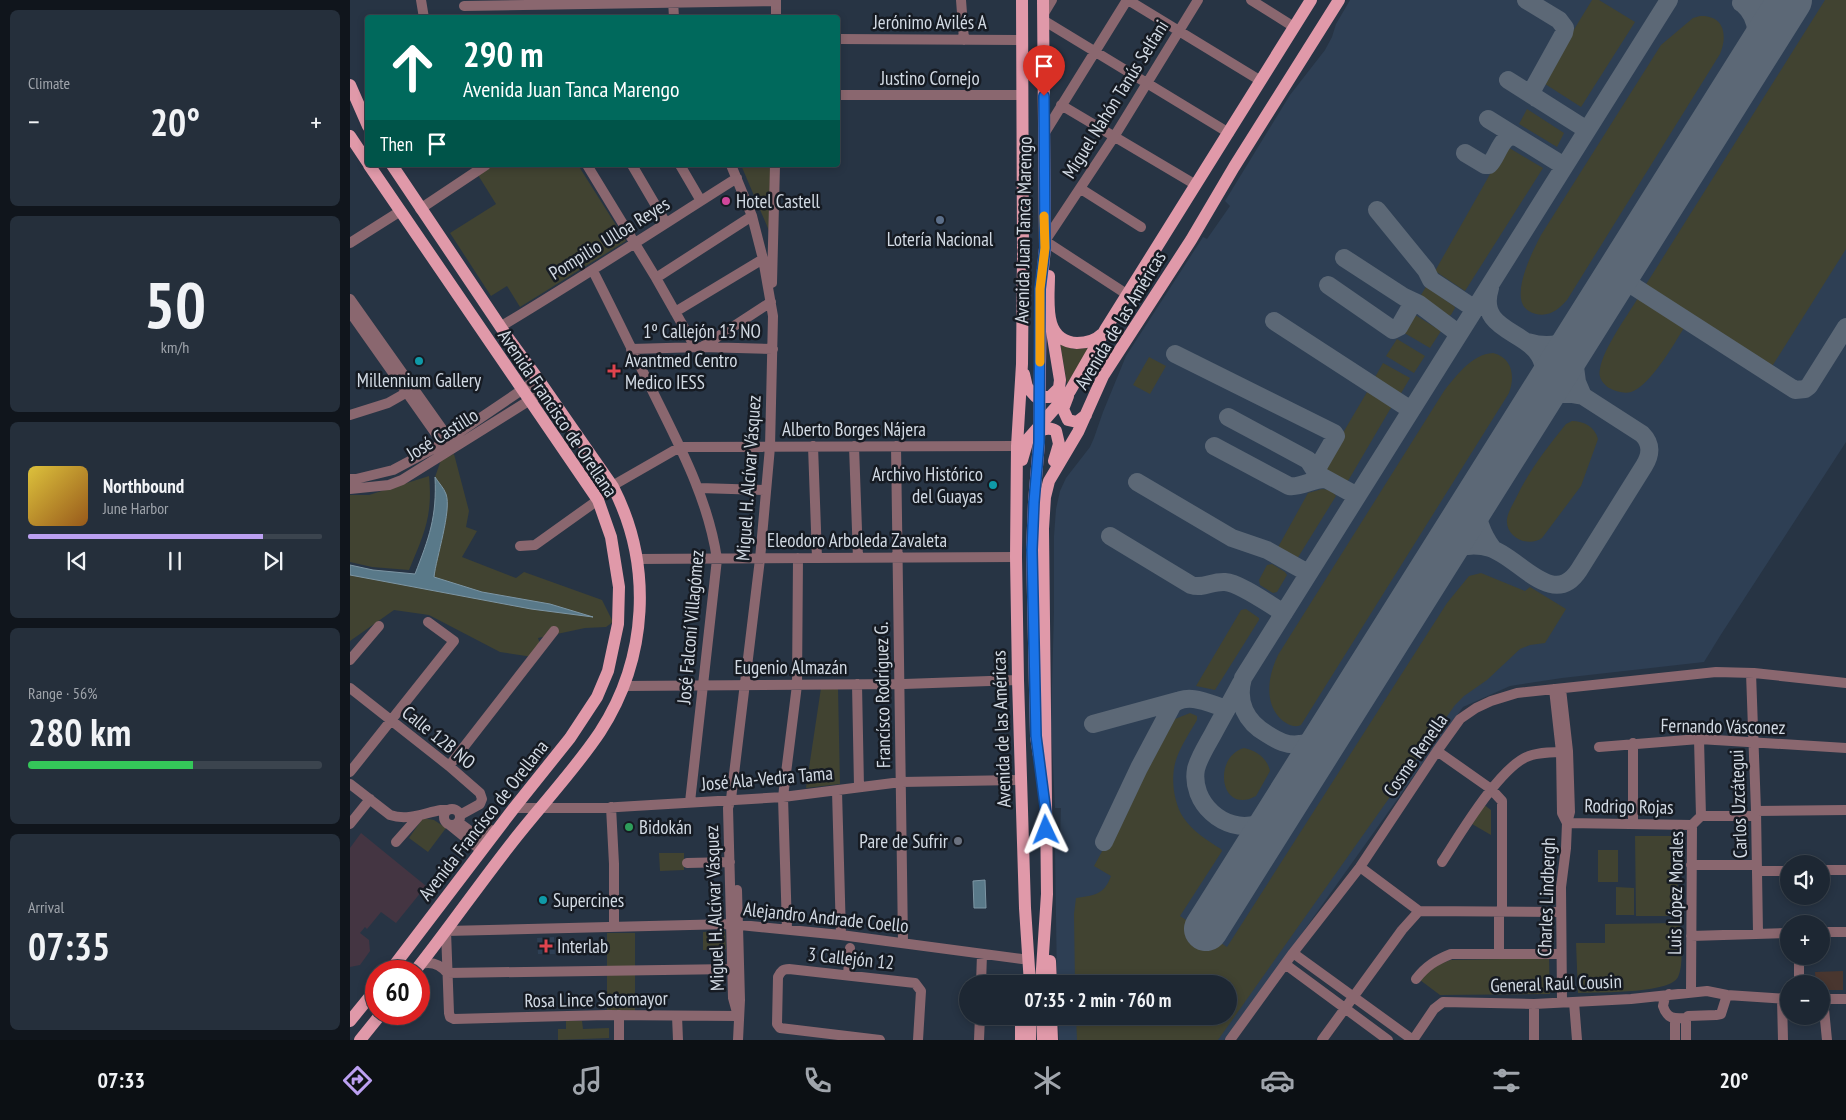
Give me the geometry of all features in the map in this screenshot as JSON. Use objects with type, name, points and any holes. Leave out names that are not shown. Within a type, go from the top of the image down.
[{"type":"main road","name":"Avenida Juan Tanca Marengo","points":[[1020,447],[1022,364],[1022,0]]},
{"type":"main road","name":"Avenida Juan Tanca Marengo","points":[[1032,550],[1039,443],[1040,289],[1045,244],[1043,0]]},
{"type":"main road","name":"Avenida de las Américas","points":[[1029,975],[1025,908],[1018,680],[1016,503],[1020,447],[1070,391],[1105,330],[1311,0]]},
{"type":"main road","name":"Avenida de las Américas","points":[[1043,975],[1047,907],[1043,529],[1045,497],[1053,472],[1078,432],[1104,376],[1191,240],[1234,167],[1339,0]]},
{"type":"main road","points":[[350,86],[365,119]]},
{"type":"main road","name":"Avenida Francisco de Orellana","points":[[350,136],[365,159]]},
{"type":"main road","name":"Avenida Francisco de Orellana","points":[[370,167],[598,500],[611,537],[619,587],[618,624],[608,671],[582,723],[398,960]]},
{"type":"main road","name":"Avenida Francisco de Orellana","points":[[393,167],[500,327],[612,486],[631,529],[638,559],[641,594],[638,630],[630,670],[624,686],[600,731],[486,876],[423,960]]},
{"type":"main road","points":[[1022,364],[1025,382],[1034,395],[1046,398],[1056,392],[1060,380],[1049,316],[1049,270],[1045,244]]},
{"type":"main road","points":[[1049,316],[1055,332],[1070,342],[1082,343],[1093,340],[1105,330]]},
{"type":"main road","points":[[1070,391],[1064,406],[1065,417],[1074,422],[1081,420],[1086,414]]},
{"type":"main road","points":[[1020,447],[1043,429],[1054,429],[1058,436],[1058,449],[1047,481],[1045,497]]},
{"type":"main road","name":"Avenida de las Américas","points":[[1032,550],[1036,736],[1046,813]]},
{"type":"main road","points":[[1034,631],[1044,599]]},
{"type":"main road","points":[[544,804],[544,801],[539,801],[536,797],[536,792],[564,755],[570,738]]},
{"type":"main road","points":[[486,876],[493,861],[519,826],[518,819],[512,811]]},
{"type":"main road","points":[[1047,907],[1050,975]]},
{"type":"main road","points":[[1022,975],[1025,908]]},
{"type":"main road","points":[[350,1017],[365,1002]]},
{"type":"main road","points":[[350,1021],[365,1004]]},
{"type":"main road","points":[[360,1040],[372,1025]]},
{"type":"main road","points":[[1021,1025],[1021,1040]]},
{"type":"main road","points":[[1030,1025],[1030,1040]]},
{"type":"main road","points":[[1042,1025],[1043,1040]]},
{"type":"main road","points":[[1051,1025],[1052,1040]]},
{"type":"street","points":[[421,0],[424,15]]},
{"type":"street","points":[[463,3],[776,0],[776,15]]},
{"type":"street","points":[[962,0],[964,40]]},
{"type":"street","points":[[1052,0],[1043,17],[1229,133]]},
{"type":"street","points":[[1044,134],[1127,0],[1261,81]]},
{"type":"street","name":"Miguel Nahón Tanús Selfani","points":[[1045,244],[1148,84],[1198,0]]},
{"type":"street","points":[[1251,0],[1294,27]]},
{"type":"street","points":[[673,2],[674,15]]},
{"type":"street","name":"Jerónimo Avilés A","points":[[840,39],[1022,40]]},
{"type":"street","name":"Justino Cornejo","points":[[840,95],[1022,95]]},
{"type":"street","points":[[1061,105],[1196,185]]},
{"type":"street","points":[[420,208],[483,167]]},
{"type":"street","points":[[588,167],[675,312],[699,347],[771,300],[775,167]]},
{"type":"street","points":[[633,167],[666,223]]},
{"type":"street","points":[[681,167],[701,201]]},
{"type":"street","name":"Miguel H. Alcívar Vásquez","points":[[732,167],[752,216],[763,259],[773,316],[770,446],[760,558],[731,799],[728,808],[740,1000],[738,1040]]},
{"type":"street","name":"Pompilio Ulloa Reyes","points":[[500,327],[593,271],[634,242],[737,178]]},
{"type":"street","points":[[1080,189],[1141,227]]},
{"type":"street","points":[[350,243],[399,212]]},
{"type":"street","points":[[656,278],[752,216]]},
{"type":"street","points":[[1045,244],[1128,295]]},
{"type":"street","points":[[675,312],[763,259]]},
{"type":"street","name":"José Falconí Villagómez","points":[[593,271],[699,488],[713,535],[717,559],[690,802]]},
{"type":"street","points":[[350,299],[409,391]]},
{"type":"street","points":[[350,312],[448,445]]},
{"type":"street","name":"1º Callejón 13 NO","points":[[631,349],[699,347],[773,349]]},
{"type":"street","name":"José Castillo","points":[[350,489],[389,485],[402,480],[521,389],[538,379]]},
{"type":"street","name":"José Castillo","points":[[350,479],[393,470],[448,445],[546,390]]},
{"type":"street","points":[[350,416],[388,404],[409,391]]},
{"type":"street","points":[[813,446],[817,558]]},
{"type":"street","points":[[854,446],[858,558]]},
{"type":"street","name":"Francísco Rodríguez G.","points":[[896,446],[903,943]]},
{"type":"street","name":"Alberto Borges Nájera","points":[[612,486],[680,447],[1020,447]]},
{"type":"street","points":[[699,488],[766,490]]},
{"type":"street","points":[[520,546],[535,545],[598,500]]},
{"type":"street","name":"Eleodoro Arboleda Zavaleta","points":[[638,559],[1016,557]]},
{"type":"street","points":[[787,929],[783,797],[797,685],[798,558]]},
{"type":"street","points":[[350,772],[454,641],[428,622]]},
{"type":"street","points":[[350,660],[379,626]]},
{"type":"street","points":[[449,766],[554,631]]},
{"type":"street","name":"Cosme Renella","points":[[1233,1037],[1293,953],[1360,867],[1460,719],[1476,708],[1503,696],[1716,672],[1751,673],[1846,683]]},
{"type":"street","name":"Carlos Uzcátegui","points":[[1751,673],[1758,933]]},
{"type":"street","name":"Eugenio Almazán","points":[[624,686],[899,684],[1018,680]]},
{"type":"street","points":[[857,684],[859,787]]},
{"type":"street","name":"Calle 12B NO","points":[[350,688],[449,766],[480,793],[482,799],[480,804],[452,818]]},
{"type":"street","name":"Charles Lindbergh","points":[[1558,689],[1565,752],[1562,813],[1567,823],[1561,912],[1562,1002]]},
{"type":"street","name":"Fernando Vásconez","points":[[1599,747],[1699,739],[1846,748]]},
{"type":"street","name":"Luis López Morales","points":[[1691,991],[1692,824],[1701,816],[1699,739]]},
{"type":"street","points":[[1633,743],[1633,824]]},
{"type":"street","points":[[1437,751],[1491,789],[1502,801],[1499,953]]},
{"type":"street","points":[[1442,862],[1491,789],[1522,760],[1537,754],[1565,752]]},
{"type":"street","name":"José Ala-Vedra Tama","points":[[512,811],[544,804],[610,807],[783,797],[901,782],[1022,780]]},
{"type":"street","points":[[350,784],[390,816],[405,818],[441,810],[483,839],[501,817],[512,811]]},
{"type":"street","points":[[837,790],[841,935]]},
{"type":"street","points":[[350,824],[370,799]]},
{"type":"street","name":"Miguel H. Alcívar Vásquez","points":[[731,799],[733,806],[734,925],[732,969],[733,998],[738,1016]]},
{"type":"street","points":[[610,807],[614,864],[614,926]]},
{"type":"street","name":"Rodrigo Rojas","points":[[1701,816],[1846,810]]},
{"type":"street","points":[[396,842],[423,814]]},
{"type":"street","points":[[452,818],[482,851]]},
{"type":"street","name":"Rodrigo Rojas","points":[[1567,823],[1692,824]]},
{"type":"street","points":[[687,863],[730,862]]},
{"type":"street","points":[[1692,865],[1780,870]]},
{"type":"street","points":[[1360,867],[1419,910],[1561,912]]},
{"type":"street","points":[[1830,870],[1846,870]]},
{"type":"street","points":[[1322,1040],[1402,930],[1419,910]]},
{"type":"street","name":"Alejandro Andrade Coello","points":[[446,931],[734,925],[841,935],[1022,959]]},
{"type":"street","points":[[446,931],[447,973]]},
{"type":"street","points":[[1830,932],[1846,932]]},
{"type":"street","points":[[1691,936],[1780,933]]},
{"type":"street","points":[[848,975],[850,948]]},
{"type":"street","points":[[1293,953],[1413,1040]]},
{"type":"street","points":[[981,975],[982,954]]},
{"type":"street","points":[[1416,980],[1435,960],[1451,954],[1561,954]]},
{"type":"street","points":[[430,963],[433,962],[444,968],[447,973]]},
{"type":"street","points":[[1285,964],[1388,1040]]},
{"type":"street","points":[[447,973],[732,969]]},
{"type":"street","name":"3 Callejón 12","points":[[880,1040],[783,1029],[778,1024],[778,977],[785,969],[915,983],[921,991],[918,1040]]},
{"type":"street","name":"Rosa Lince Sotomayor","points":[[447,973],[449,1013],[450,1017],[454,1019],[619,1015],[738,1016]]},
{"type":"street","name":"General Raúl Cousin","points":[[1413,1040],[1434,1009],[1442,1002],[1534,1004],[1631,999],[1691,991],[1712,991],[1727,995],[1780,999]]},
{"type":"street","points":[[1669,994],[1665,997],[1663,1006],[1668,1015],[1675,1020],[1688,1016],[1722,1014],[1727,995]]},
{"type":"street","points":[[1830,999],[1846,999]]},
{"type":"street","points":[[1574,1002],[1577,1040]]},
{"type":"street","points":[[1534,1004],[1534,1040]]},
{"type":"street","points":[[619,1015],[619,1040]]},
{"type":"street","points":[[678,1016],[678,1040]]},
{"type":"street","points":[[1686,1018],[1686,1040]]},
{"type":"street","points":[[1675,1020],[1675,1040]]},
{"type":"street","points":[[979,1040],[980,1025]]},
{"type":"street","points":[[1783,1040],[1784,1025]]},
{"type":"street","points":[[1825,1025],[1827,1040]]},
{"type":"shaded area","points":[[1350,0],[1846,0],[1846,442],[1704,662],[1562,678],[1510,686],[1463,707],[1237,1025],[1237,975],[1057,975],[1055,848],[1058,843],[1063,843],[1063,838],[1060,837],[1061,808],[1055,808],[1051,723],[1056,509],[1060,491],[1066,478],[1090,447],[1126,356],[1203,237],[1207,239],[1230,206],[1225,201],[1290,95],[1325,50],[1336,24]]},
{"type":"shaded area","points":[[435,477],[446,494],[447,511],[434,577],[482,592],[550,604],[593,617],[531,609],[350,575],[350,565],[373,570],[415,574],[431,527],[435,504]]},
{"type":"shaded area","points":[[361,833],[426,886],[396,923],[381,912],[367,929],[365,927],[360,933],[369,940],[370,951],[360,965],[350,967],[350,848]]},
{"type":"shaded area","points":[[985,880],[986,908],[974,908],[973,881]]},
{"type":"shaded area","name":"Interlab","points":[[554,937],[555,954],[538,954],[537,938]]},
{"type":"shaded area","points":[[1843,971],[1843,990],[1830,990],[1830,975],[1815,975],[1815,972]]},
{"type":"shaded area","points":[[1058,1025],[1237,1025],[1226,1040],[1059,1040]]},
{"type":"green space","points":[[1592,0],[1599,0],[1635,22],[1581,107],[1542,82]]},
{"type":"green space","points":[[1825,0],[1846,0],[1846,249],[1771,368],[1645,286]]},
{"type":"green space","points":[[1700,16],[1714,19],[1722,28],[1724,40],[1720,54],[1567,300],[1557,309],[1546,314],[1536,314],[1526,309],[1522,301],[1521,291],[1523,279],[1541,235],[1661,45],[1693,18]]},
{"type":"green space","points":[[1527,109],[1564,133],[1557,147],[1519,124]]},
{"type":"green space","points":[[1506,146],[1543,168],[1465,291],[1435,271]]},
{"type":"green space","points":[[491,167],[579,167],[626,241],[520,307],[507,286],[491,296],[450,233],[496,204],[478,175]]},
{"type":"green space","points":[[742,167],[772,167],[773,240]]},
{"type":"green space","points":[[1427,285],[1428,288],[1454,306],[1455,308],[1451,315],[1448,316],[1421,295]]},
{"type":"green space","points":[[1638,298],[1684,328],[1661,364],[1646,382],[1628,393],[1611,389],[1604,384],[1600,377],[1600,369],[1610,342]]},
{"type":"green space","points":[[1412,313],[1441,331],[1430,348],[1401,331]]},
{"type":"green space","points":[[1397,339],[1425,356],[1414,373],[1386,356]]},
{"type":"green space","points":[[1060,343],[1073,349],[1089,348],[1067,384]]},
{"type":"green space","points":[[1493,353],[1505,359],[1511,369],[1512,381],[1509,393],[1301,725],[1287,724],[1277,714],[1270,698],[1270,681],[1278,655],[1444,391],[1471,362],[1485,354]]},
{"type":"green space","points":[[1149,357],[1166,366],[1150,394],[1133,385]]},
{"type":"green space","points":[[1383,363],[1410,378],[1400,395],[1374,379]]},
{"type":"green space","points":[[1367,392],[1392,406],[1345,486],[1320,472]]},
{"type":"green space","points":[[1572,421],[1581,422],[1592,428],[1598,439],[1581,486],[1542,538],[1530,542],[1518,539],[1507,525],[1509,511],[1539,459],[1566,424]]},
{"type":"green space","points":[[454,454],[469,511],[466,527],[477,531],[462,557],[516,578],[524,572],[602,600],[613,622],[606,627],[585,628],[538,638],[542,649],[539,658],[500,652],[429,615],[394,610],[350,641],[350,575],[589,616],[550,604],[482,592],[433,577],[438,548],[445,525],[446,495],[435,477],[441,460]]},
{"type":"green space","points":[[429,476],[430,502],[426,524],[409,570],[372,567],[350,562],[350,495],[369,495]]},
{"type":"green space","points":[[1322,489],[1331,490],[1336,496],[1297,559],[1277,549],[1308,493]]},
{"type":"green space","points":[[1272,564],[1287,575],[1277,592],[1273,593],[1260,585],[1259,580],[1267,565]]},
{"type":"green space","points":[[1481,573],[1525,591],[1530,587],[1566,609],[1545,643],[1530,645],[1520,649],[1487,680],[1464,696],[1455,705],[1237,1013],[1237,975],[1075,975],[1074,914],[1076,898],[1102,891],[1108,882],[1111,876],[1094,866],[1175,719],[1190,713],[1197,716],[1197,720],[1181,747],[1175,764],[1173,780],[1177,803],[1183,817],[1191,827],[1222,851],[1180,916],[1227,947],[1447,603],[1469,576]]},
{"type":"green space","points":[[1246,609],[1259,618],[1259,620],[1215,690],[1196,686],[1241,610]]},
{"type":"green space","points":[[821,688],[838,688],[840,784],[806,788]]},
{"type":"green space","points":[[1244,748],[1261,756],[1269,766],[1270,771],[1256,796],[1244,800],[1234,798],[1228,792],[1224,783],[1224,772],[1227,762],[1234,753]]},
{"type":"green space","points":[[1483,804],[1491,810],[1491,835],[1472,824]]},
{"type":"green space","points":[[423,818],[434,820],[446,828],[428,852],[409,838]]},
{"type":"green space","points":[[1635,836],[1677,836],[1678,916],[1636,916]]},
{"type":"green space","points":[[1598,850],[1618,850],[1618,882],[1598,882]]},
{"type":"green space","points":[[659,853],[684,853],[684,870],[660,871]]},
{"type":"green space","points":[[1616,887],[1634,888],[1634,915],[1616,915]]},
{"type":"green space","points":[[1680,923],[1681,965],[1678,977],[1672,983],[1662,987],[1632,991],[1578,993],[1576,943],[1605,943],[1605,924]]},
{"type":"green space","points":[[725,931],[726,949],[703,950],[703,932]]},
{"type":"green space","points":[[607,933],[635,933],[635,1014],[607,1014]]},
{"type":"green space","points":[[1549,958],[1550,994],[1440,995],[1420,980],[1426,973],[1451,960]]},
{"type":"green space","points":[[566,1021],[582,1021],[583,1029],[609,1028],[609,1038],[558,1040],[558,1029],[566,1029]]},
{"type":"green space","points":[[1076,1025],[1229,1025],[1218,1040],[1077,1040]]},
{"type":"taxiway","points":[[1526,0],[1559,20],[1565,28],[1533,89],[1533,94],[1536,98]]},
{"type":"taxiway","points":[[1336,722],[1324,734],[1311,742],[1287,744],[1279,741],[1253,724],[1248,717],[1242,703],[1241,687],[1243,678],[1669,0]]},
{"type":"taxiway","points":[[1741,3],[1751,7],[1762,7],[1783,0]]},
{"type":"taxiway","points":[[1743,4],[1753,17],[1756,32],[1755,47],[1750,63]]},
{"type":"taxiway","points":[[1508,80],[1587,130]]},
{"type":"taxiway","points":[[1488,119],[1564,166]]},
{"type":"taxiway","points":[[1465,153],[1485,165],[1489,165],[1503,142],[1511,137],[1516,137]]},
{"type":"taxiway","points":[[1377,210],[1426,270],[1431,280],[1475,309]]},
{"type":"taxiway","points":[[1344,258],[1404,297],[1419,304],[1459,334]]},
{"type":"taxiway","points":[[1616,275],[1795,390],[1805,389],[1809,386],[1846,327]]},
{"type":"taxiway","points":[[1328,285],[1393,330],[1399,327],[1411,306],[1418,304]]},
{"type":"taxiway","points":[[1490,288],[1488,306],[1494,319],[1531,346],[1541,358],[1544,374],[1539,398]]},
{"type":"taxiway","points":[[1274,321],[1411,410]]},
{"type":"taxiway","points":[[1528,342],[1552,345],[1571,338],[1583,327]]},
{"type":"taxiway","points":[[1444,549],[1461,546],[1490,548],[1547,583],[1558,585],[1569,581],[1579,570],[1644,466],[1648,458],[1649,446],[1642,434],[1583,396],[1577,382],[1572,345]]},
{"type":"taxiway","points":[[1175,354],[1334,433],[1336,436],[1318,467],[1319,475]]},
{"type":"taxiway","points":[[1539,398],[1566,393],[1583,396]]},
{"type":"taxiway","points":[[1228,417],[1308,460],[1317,474],[1357,496]]},
{"type":"taxiway","points":[[1214,446],[1289,486],[1298,486],[1326,479]]},
{"type":"taxiway","points":[[1137,482],[1232,538],[1267,550],[1308,573]]},
{"type":"taxiway","points":[[1475,499],[1480,525],[1493,549]]},
{"type":"taxiway","points":[[1110,536],[1191,585],[1200,586],[1220,582],[1231,583],[1247,590],[1284,613]]},
{"type":"taxiway","points":[[1241,683],[1199,760],[1196,769],[1198,793],[1212,813],[1222,820],[1233,824],[1245,826],[1261,823],[1277,813],[1282,807]]},
{"type":"taxiway","points":[[1104,842],[1139,768],[1173,704],[1186,699],[1193,699],[1227,709]]},
{"type":"taxiway","points":[[1093,724],[1181,700]]},
{"type":"runway","points":[[1206,929],[1790,0]]},
{"type":"slow traffic","points":[[1040,362],[1040,289],[1045,248],[1044,216]]},
{"type":"place","name":"Hotel Castell","points":[[726,201]]},
{"type":"place","name":"Lotería Nacional","points":[[940,220]]},
{"type":"place","name":"Millennium Gallery","points":[[419,361]]},
{"type":"place","name":"Avantmed Centro Medico IESS","points":[[614,371]]},
{"type":"place","name":"Archivo Histórico del Guayas","points":[[993,485]]},
{"type":"place","name":"Bidokán","points":[[629,827]]},
{"type":"place","name":"Pare de Sufrir","points":[[958,841]]},
{"type":"place","name":"Supercines","points":[[543,900]]},
{"type":"place","name":"Interlab","points":[[546,946]]},
{"type":"route","points":[[1044,96],[1045,248],[1040,289],[1039,443],[1035,481],[1032,550],[1036,736],[1046,813],[1046,830]]}]
